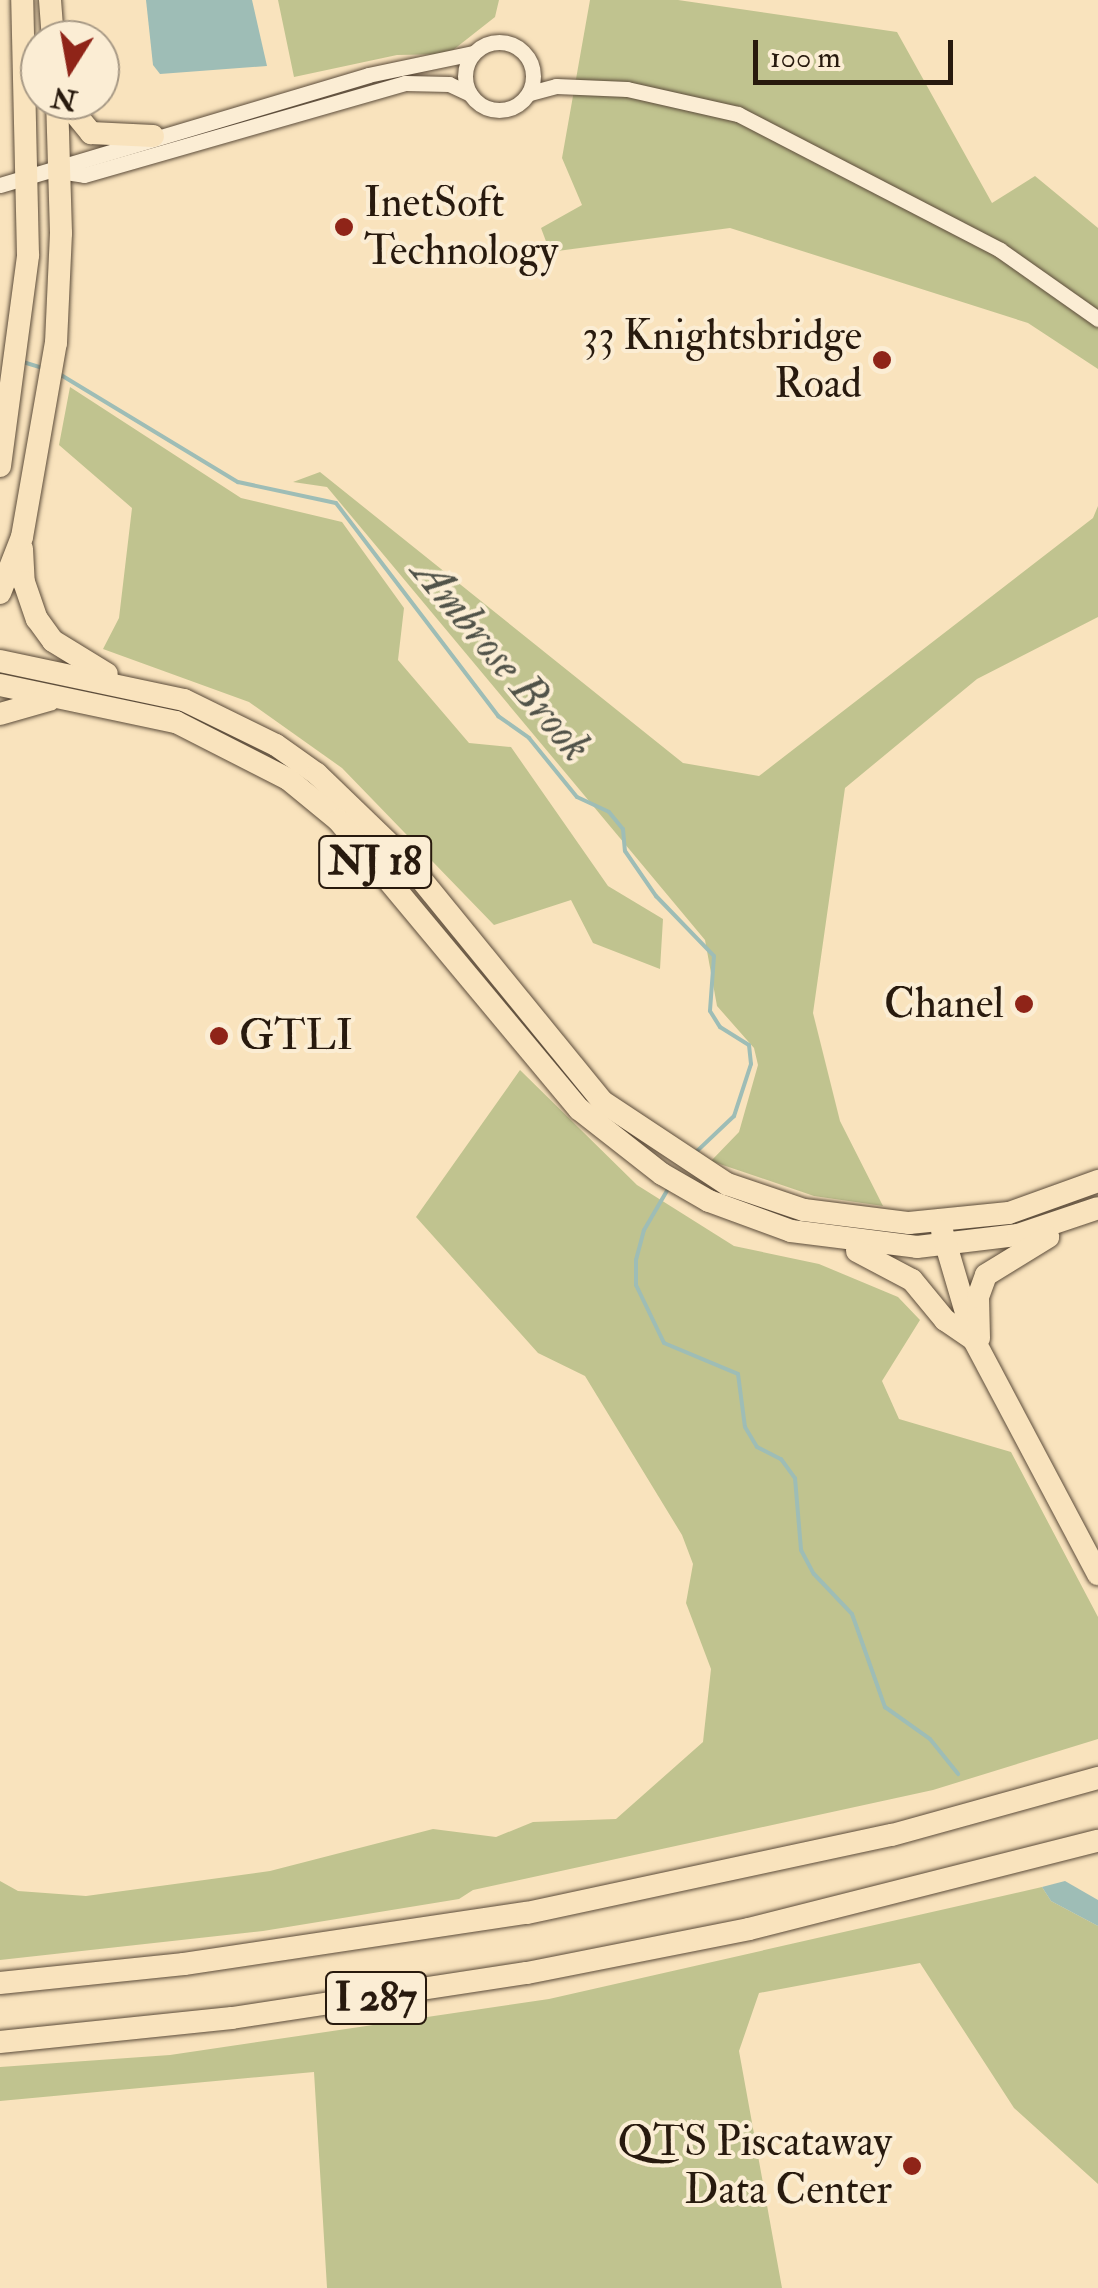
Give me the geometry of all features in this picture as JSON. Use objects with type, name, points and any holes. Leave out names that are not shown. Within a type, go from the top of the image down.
[{"type":"highway","points":[[0,466],[20,332],[30,178],[22,0]]},
{"type":"highway","name":"NJ 18","points":[[60,120],[56,343],[22,537],[27,596],[53,641],[132,687],[232,720],[317,774],[402,857],[602,1102],[669,1165]]},
{"type":"highway","points":[[79,120],[91,133],[152,136]]},
{"type":"highway","points":[[0,593],[22,537]]},
{"type":"highway","points":[[0,661],[132,687]]},
{"type":"highway","name":"NJ 18","points":[[0,685],[176,722],[288,779],[338,820],[579,1108],[767,1224],[830,1240],[942,1235]]},
{"type":"highway","points":[[0,714],[67,698]]},
{"type":"highway","name":"NJ 18","points":[[697,1181],[804,1210],[942,1235]]},
{"type":"highway","points":[[942,1235],[1098,1182]]},
{"type":"highway","points":[[942,1235],[1018,1235],[1093,1211]]},
{"type":"highway","points":[[977,1346],[978,1297],[986,1275],[1093,1211]]},
{"type":"highway","points":[[942,1235],[977,1346],[1098,1574]]},
{"type":"highway","points":[[830,1240],[912,1280],[945,1320],[977,1346]]},
{"type":"highway","name":"I 287","points":[[0,1982],[184,1964],[527,1912],[892,1835],[1098,1778]]},
{"type":"highway","name":"I 287","points":[[0,2042],[232,2018],[564,1966],[768,1924],[1098,1841]]},
{"type":"street","points":[[0,185],[59,171],[82,156],[473,53],[501,41],[531,62],[586,85],[681,98],[784,132],[1000,250],[1098,318]]},
{"type":"street","points":[[470,94],[465,73],[473,53]]},
{"type":"street","points":[[530,93],[531,62]]},
{"type":"street","points":[[59,171],[84,175],[405,83],[449,84],[496,110],[514,107],[530,93],[586,85]]},
{"type":"green space","points":[[278,0],[499,0],[495,17],[448,54],[397,55],[294,77]]},
{"type":"green space","points":[[590,0],[678,0],[897,32],[992,203],[1035,176],[1098,228],[1098,369],[1028,323],[730,228],[550,252],[541,228],[582,205],[562,158]]},
{"type":"green space","points":[[70,387],[241,498],[342,522],[404,608],[398,660],[469,743],[511,747],[608,886],[663,919],[660,969],[593,943],[571,900],[494,925],[342,768],[249,702],[103,649],[119,618],[132,508],[59,445]]},
{"type":"green space","points":[[320,472],[683,763],[759,776],[1093,518],[1098,506],[1098,617],[977,679],[845,788],[813,1013],[840,1121],[883,1206],[814,1196],[711,1161],[739,1132],[758,1065],[754,1048],[717,1006],[705,940],[327,487],[293,482]]},
{"type":"green space","points":[[520,1070],[637,1185],[734,1246],[819,1264],[898,1297],[920,1320],[882,1381],[899,1419],[1011,1452],[1098,1617],[1098,1739],[933,1790],[473,1890],[459,1899],[263,1931],[0,1960],[0,1881],[18,1891],[86,1896],[270,1871],[433,1829],[496,1837],[533,1822],[616,1819],[703,1742],[711,1669],[686,1603],[693,1564],[682,1535],[585,1376],[538,1353],[416,1217]]},
{"type":"green space","points":[[1042,1887],[1051,1901],[1098,1926],[1098,2184],[1014,2108],[920,1963],[759,1993],[739,2051],[782,2288],[327,2288],[314,2072],[0,2101],[0,2067],[170,2055],[549,1999]]},
{"type":"water","points":[[146,0],[252,0],[267,66],[160,74],[153,65]]},
{"type":"water","points":[[1065,1881],[1098,1900],[1098,1926],[1051,1901],[1042,1887]]},
{"type":"waterway","name":"Ambrose Brook","points":[[23,362],[43,368]]},
{"type":"waterway","name":"Ambrose Brook","points":[[61,375],[238,482],[336,503],[498,716],[529,738],[577,797],[609,812],[623,829],[625,851],[656,896],[714,956],[710,1011],[720,1027],[749,1045],[751,1064],[734,1116],[695,1153]]},
{"type":"waterway","name":"Ambrose Brook","points":[[668,1189],[644,1230],[636,1260],[636,1285],[664,1343],[738,1374],[745,1427],[757,1447],[781,1459],[795,1478],[801,1550],[814,1574],[852,1614],[885,1707],[930,1739],[958,1774]]},
{"type":"place","name":"InetSoft Technology","points":[[344,227]]},
{"type":"place","name":"33 Knightsbridge Road","points":[[882,360]]},
{"type":"place","name":"Chanel","points":[[1024,1004]]},
{"type":"place","name":"GTLI","points":[[219,1036]]},
{"type":"place","name":"QTS Piscataway Data Center","points":[[912,2166]]}]
